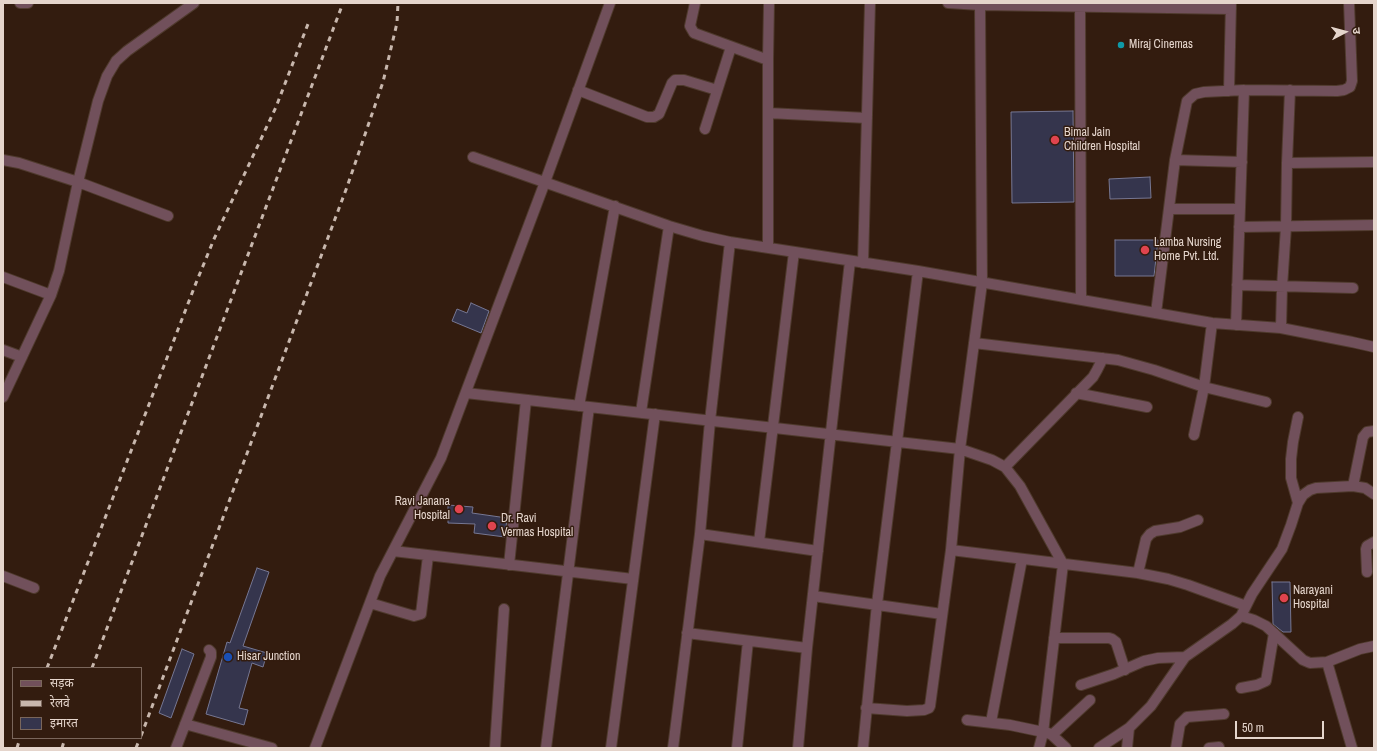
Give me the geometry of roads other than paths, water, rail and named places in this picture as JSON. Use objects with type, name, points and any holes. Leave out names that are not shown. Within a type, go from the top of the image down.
[{"type":"street","points":[[20,3],[28,3]]},
{"type":"street","points":[[3,397],[51,295],[59,271],[78,182],[98,101],[107,76],[116,61],[127,51],[194,3]]},
{"type":"street","points":[[315,748],[380,576],[441,458],[545,182],[610,3]]},
{"type":"street","points":[[695,3],[690,21],[691,29],[694,33],[768,60]]},
{"type":"street","points":[[768,248],[769,3]]},
{"type":"street","points":[[863,263],[870,3]]},
{"type":"street","points":[[948,3],[980,5],[1231,6],[1229,91]]},
{"type":"street","points":[[1156,313],[1175,160],[1187,101],[1195,94],[1200,93],[1244,90],[1344,90],[1350,87],[1352,81],[1349,3]]},
{"type":"street","points":[[866,708],[918,711],[929,708],[930,706],[951,550],[960,449],[982,283],[980,5]]},
{"type":"street","points":[[1080,5],[1081,300]]},
{"type":"street","points":[[705,129],[731,47]]},
{"type":"street","points":[[578,90],[647,117],[654,117],[659,114],[674,80],[684,80],[717,90]]},
{"type":"street","points":[[1236,325],[1244,90]]},
{"type":"street","points":[[1281,328],[1290,90]]},
{"type":"street","points":[[768,113],[867,118]]},
{"type":"street","points":[[473,157],[669,226],[730,242],[918,271],[1212,323],[1281,328],[1374,347]]},
{"type":"street","points":[[3,160],[19,163],[78,182],[168,216]]},
{"type":"street","points":[[1175,160],[1242,162]]},
{"type":"street","points":[[1287,163],[1374,162]]},
{"type":"street","points":[[579,406],[615,206]]},
{"type":"street","points":[[1168,210],[1240,209]]},
{"type":"street","points":[[1239,227],[1374,225]]},
{"type":"street","points":[[641,412],[669,226]]},
{"type":"street","points":[[673,748],[700,534],[710,421],[730,242]]},
{"type":"street","points":[[759,542],[794,252]]},
{"type":"street","points":[[798,748],[807,648],[850,261]]},
{"type":"street","points":[[863,748],[877,604],[918,271]]},
{"type":"street","points":[[3,277],[51,295]]},
{"type":"street","points":[[1237,285],[1353,288]]},
{"type":"street","points":[[1194,435],[1204,387],[1212,323]]},
{"type":"street","points":[[974,343],[1118,360],[1154,370],[1204,387],[1266,402]]},
{"type":"street","points":[[3,350],[22,357]]},
{"type":"street","points":[[1005,467],[1092,377],[1103,358]]},
{"type":"street","points":[[466,393],[960,449],[992,460],[1005,467],[1020,486],[1063,564],[1054,638],[1047,734]]},
{"type":"street","points":[[1076,393],[1147,406]]},
{"type":"street","points":[[509,565],[526,400]]},
{"type":"street","points":[[546,748],[589,407]]},
{"type":"street","points":[[611,748],[655,414]]},
{"type":"street","points":[[1298,417],[1291,459],[1291,478],[1298,503]]},
{"type":"street","points":[[1353,486],[1363,436],[1367,432],[1374,431]]},
{"type":"street","points":[[1099,748],[1129,728],[1150,706],[1184,658],[1241,616],[1252,594],[1282,549],[1292,525],[1298,503],[1303,495],[1316,488],[1353,486],[1365,488],[1374,494]]},
{"type":"street","points":[[1138,573],[1146,538],[1150,534],[1180,527],[1198,520]]},
{"type":"street","points":[[700,534],[818,551]]},
{"type":"street","points":[[1367,572],[1366,549],[1367,546],[1374,542]]},
{"type":"street","points":[[951,550],[1138,573],[1175,581],[1246,606]]},
{"type":"street","points":[[393,551],[568,572],[633,578]]},
{"type":"street","points":[[370,603],[414,616],[421,614],[428,556]]},
{"type":"street","points":[[991,722],[1022,559]]},
{"type":"street","points":[[3,576],[34,588]]},
{"type":"street","points":[[813,596],[942,614]]},
{"type":"street","points":[[495,748],[504,609]]},
{"type":"street","points":[[1241,616],[1266,626],[1303,660],[1310,663],[1328,662],[1374,646]]},
{"type":"street","points":[[687,633],[807,648]]},
{"type":"street","points":[[1241,688],[1257,685],[1266,681],[1274,633]]},
{"type":"street","points":[[1054,638],[1112,639],[1116,642],[1125,670]]},
{"type":"street","points":[[737,748],[748,641]]},
{"type":"street","points":[[176,748],[210,656],[211,652],[209,650]]},
{"type":"street","points":[[1081,685],[1125,670],[1144,661],[1158,658],[1184,658]]},
{"type":"street","points":[[1328,662],[1352,748]]},
{"type":"street","points":[[1039,748],[1047,734],[1090,700]]},
{"type":"street","points":[[1176,748],[1180,724],[1187,718],[1191,716],[1224,714]]},
{"type":"street","points":[[967,720],[1010,725],[1047,734],[1066,748]]},
{"type":"street","points":[[185,724],[272,748]]},
{"type":"street","points":[[1127,748],[1129,728]]},
{"type":"railway","points":[[92,667],[343,3]]},
{"type":"railway","points":[[142,733],[347,187],[383,82],[397,23],[398,3]]},
{"type":"railway","points":[[47,667],[196,283],[214,239],[276,107],[308,24]]},
{"type":"railway","points":[[17,748],[20,739]]},
{"type":"railway","points":[[62,748],[65,739]]},
{"type":"railway","points":[[136,748],[140,739]]},
{"type":"place","name":"Miraj Cinemas","points":[[1121,45]]},
{"type":"place","name":"Bimal Jain Children Hospital","points":[[1055,140]]},
{"type":"place","name":"Lamba Nursing Home Pvt. Ltd.","points":[[1145,250]]},
{"type":"place","name":"Ravi Janana Hospital","points":[[459,509]]},
{"type":"place","name":"Dr. Ravi Vermas Hospital","points":[[492,526]]},
{"type":"place","name":"Narayani Hospital","points":[[1284,598]]},
{"type":"place","name":"Hisar Junction","points":[[228,657]]}]
